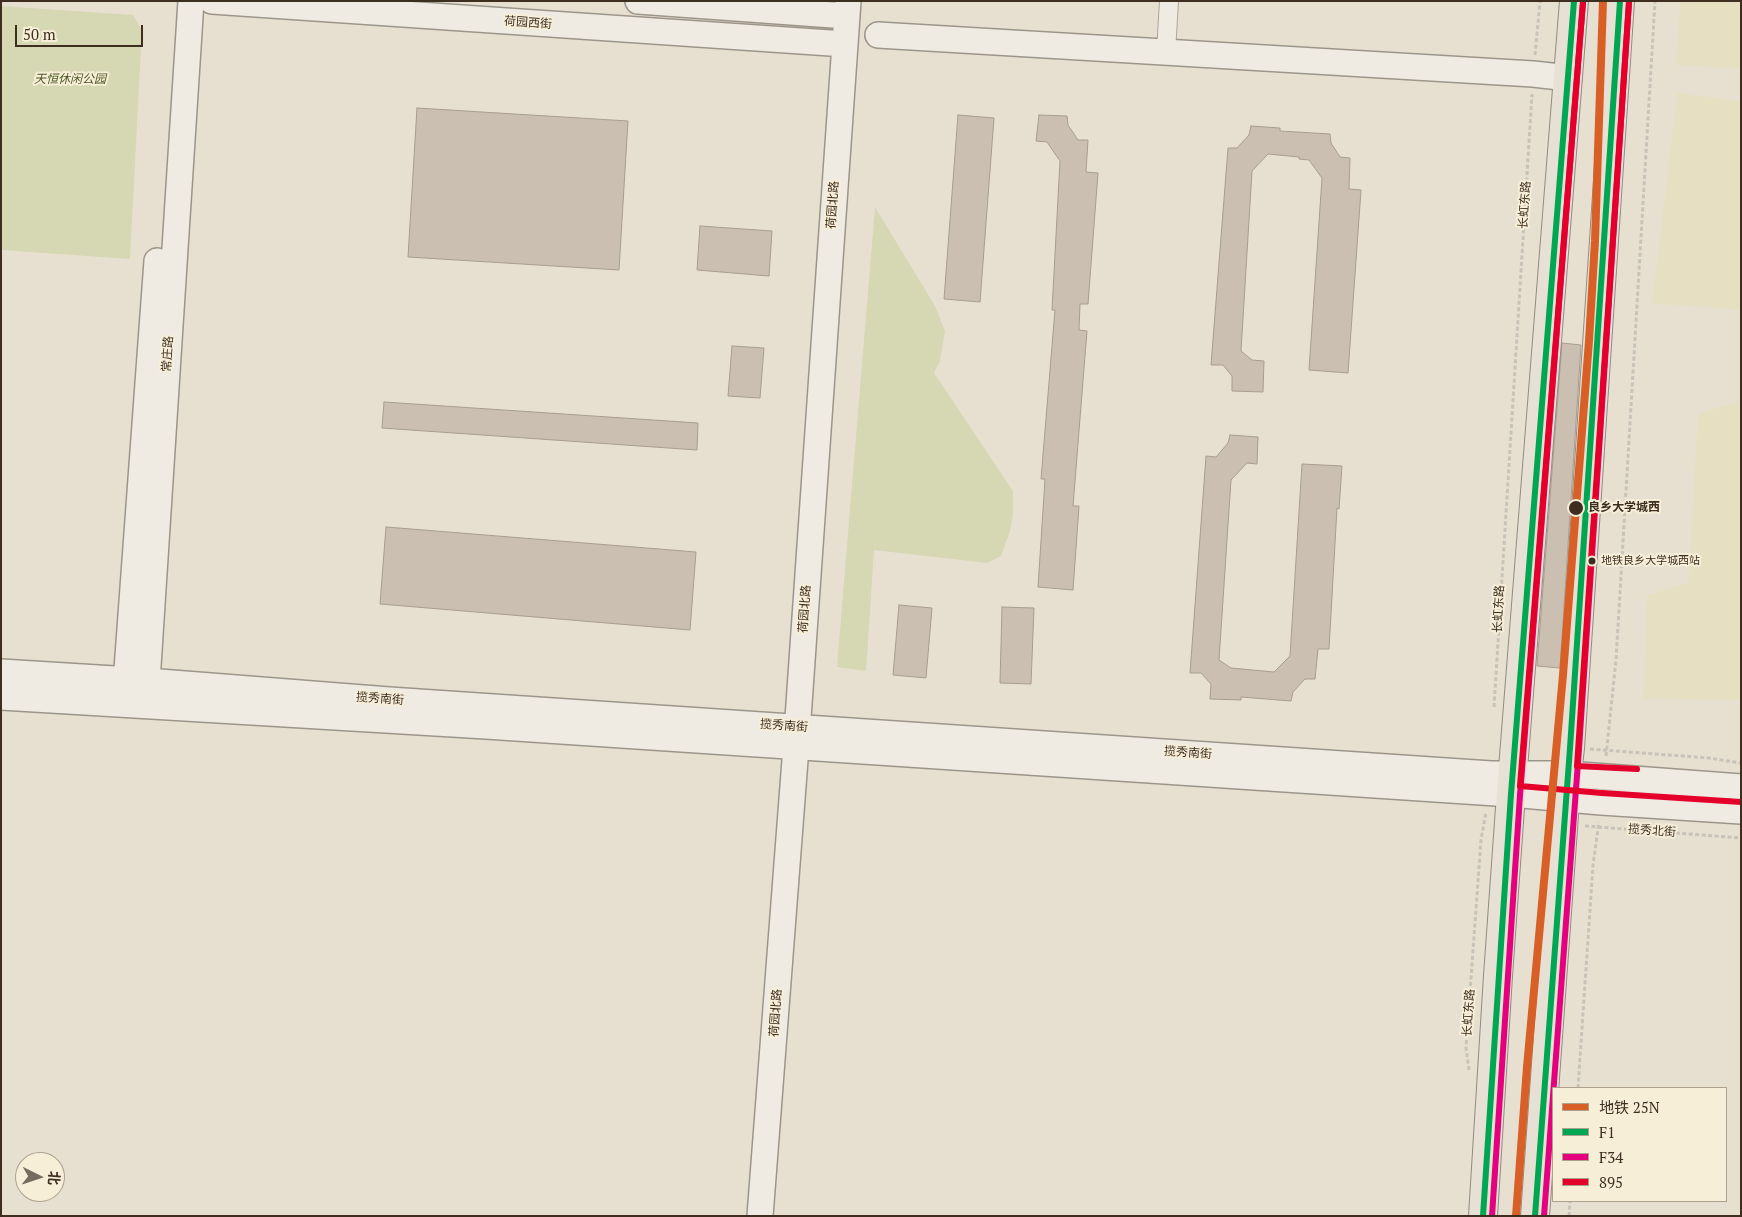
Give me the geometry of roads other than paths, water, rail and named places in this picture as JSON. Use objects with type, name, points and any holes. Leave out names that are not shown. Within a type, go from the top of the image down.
[{"type":"main road","points":[[1483,1216],[1498,976],[1505,787],[1569,78],[1574,1]]},
{"type":"main road","points":[[1535,1216],[1567,786],[1620,1]]},
{"type":"street","name":"常庄路","points":[[135,706],[177,1]]},
{"type":"street","name":"常庄路","points":[[136,680],[192,1]]},
{"type":"street","name":"荷园西街","points":[[212,1],[845,44]]},
{"type":"street","points":[[638,1],[847,9]]},
{"type":"street","points":[[1166,52],[1169,1]]},
{"type":"street","name":"荷园北路","points":[[760,1216],[847,9]]},
{"type":"street","points":[[878,35],[1533,74],[1569,78]]},
{"type":"street","name":"揽秀南街","points":[[1,672],[136,680],[389,700],[796,737]]},
{"type":"street","name":"揽秀南街","points":[[1,697],[486,726],[796,737],[1490,774],[1505,787],[1567,786]]},
{"type":"street","points":[[1567,786],[1603,776],[1741,787]]},
{"type":"street","name":"揽秀北街","points":[[1567,786],[1601,802],[1741,811]]},
{"type":"metro line","name":"25N","points":[[1516,1216],[1527,1067],[1563,675],[1589,341],[1595,241],[1603,1]]},
{"type":"place","name":"良乡大学城西","points":[[1576,508]]},
{"type":"place","name":"地铁良乡大学城西站","points":[[1592,561]]},
{"type":"park label","name":"天恒休闲公园","points":[[70,80]]}]
